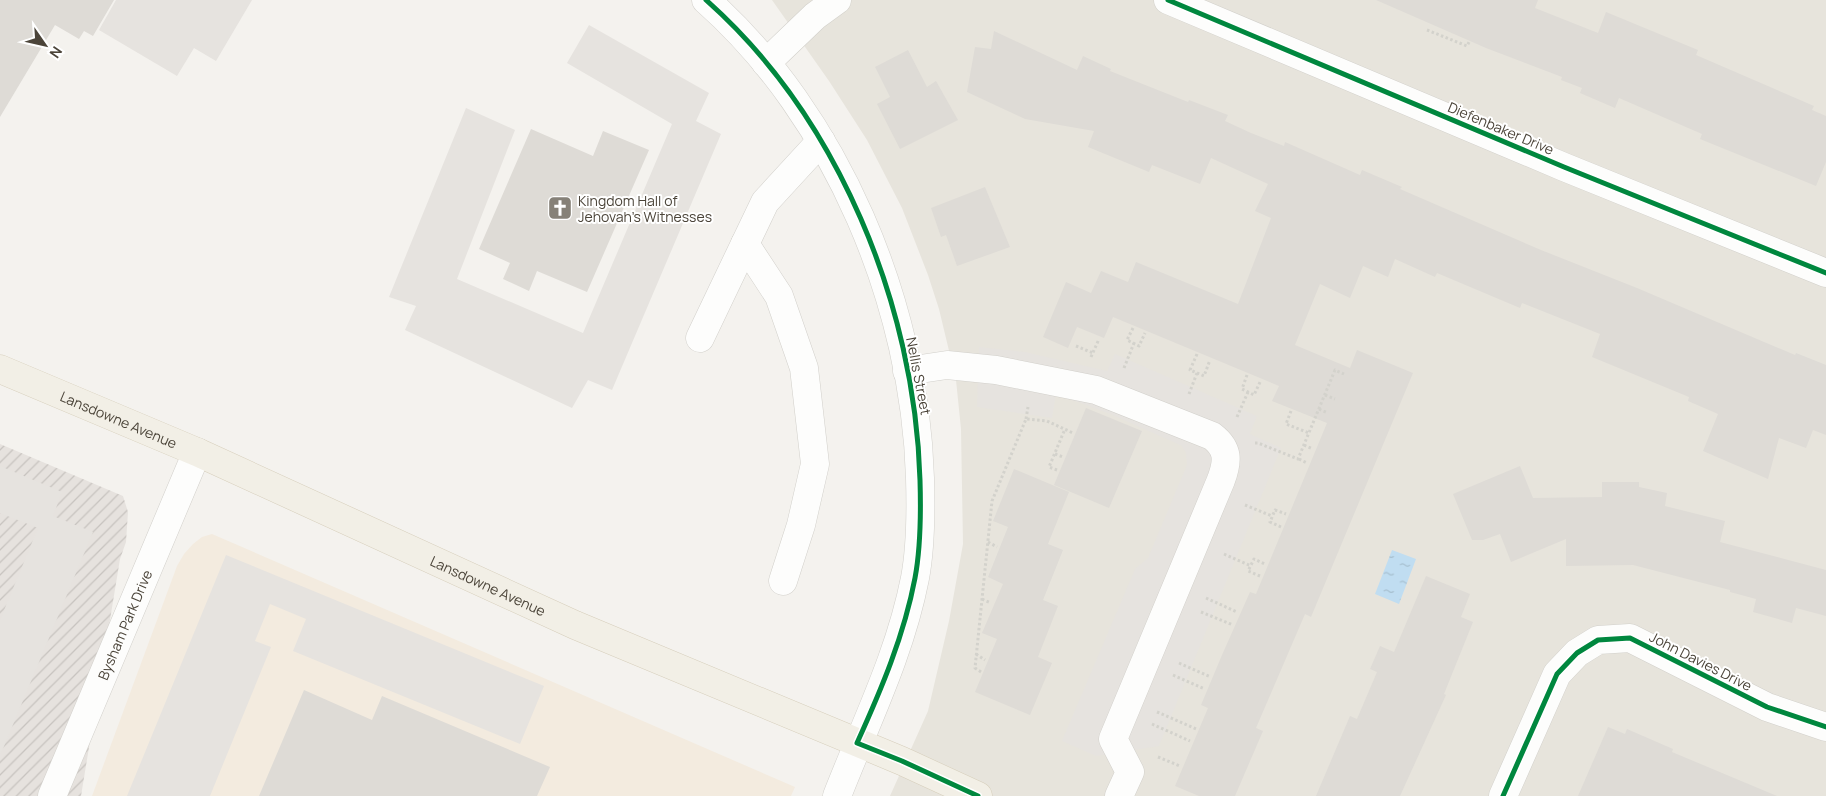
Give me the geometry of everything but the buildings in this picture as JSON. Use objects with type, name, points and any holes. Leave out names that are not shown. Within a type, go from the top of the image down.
[{"type":"main road","name":"Lansdowne Avenue","points":[[0,369],[197,452],[575,626],[902,761],[978,796]]},
{"type":"street","name":"Nellis Street","points":[[706,0],[742,34],[766,63],[794,99],[822,141],[860,216],[879,264],[891,302],[915,410],[920,462],[921,518],[915,577],[905,619],[892,660],[837,796]]},
{"type":"street","points":[[766,63],[814,16],[837,0]]},
{"type":"street","name":"Diefenbaker Drive","points":[[1176,2],[1651,203],[1826,273]]},
{"type":"street","points":[[700,338],[766,202],[822,141]]},
{"type":"street","points":[[745,244],[779,296],[804,368],[814,464],[801,525],[783,580]]},
{"type":"street","points":[[907,371],[947,365],[996,370],[1096,390],[1212,436],[1222,443],[1226,467],[1113,739],[1130,772],[1119,796]]},
{"type":"street","name":"Bysham Park Drive","points":[[52,796],[197,452]]},
{"type":"street","name":"John Davies Drive","points":[[1503,796],[1557,674],[1577,653],[1598,640],[1630,638],[1767,706],[1826,727]]},
{"type":"path","points":[[1427,30],[1467,46],[1469,42]]},
{"type":"path","points":[[1133,328],[1127,340],[1139,346],[1145,333]]},
{"type":"path","points":[[1076,346],[1093,353]]},
{"type":"path","points":[[1197,354],[1190,370],[1204,376],[1210,360]]},
{"type":"path","points":[[1298,459],[1335,370],[1344,374]]},
{"type":"path","points":[[1247,375],[1242,389],[1254,395],[1261,380]]},
{"type":"path","points":[[1324,395],[1334,399]]},
{"type":"path","points":[[1320,409],[1328,413]]},
{"type":"path","points":[[1291,411],[1286,424],[1309,433]]},
{"type":"path","points":[[981,672],[975,668],[992,501],[1009,467],[1026,419],[1047,421],[1073,433]]},
{"type":"path","points":[[1057,470],[1049,467],[1065,429]]},
{"type":"path","points":[[1224,450],[1258,442],[1307,463]]},
{"type":"path","points":[[1304,445],[1313,449]]},
{"type":"path","points":[[1055,454],[1063,457]]},
{"type":"path","points":[[992,501],[997,503]]},
{"type":"path","points":[[1281,527],[1270,522],[1272,516],[1275,510],[1286,514]]},
{"type":"path","points":[[988,542],[997,547]]},
{"type":"path","points":[[987,556],[992,560]]},
{"type":"path","points":[[1260,576],[1248,572],[1254,559],[1265,564]]},
{"type":"path","points":[[982,599],[991,603]]},
{"type":"path","points":[[981,614],[986,616]]},
{"type":"path","points":[[976,654],[986,660]]},
{"type":"path","points":[[1127,706],[1196,729]]},
{"type":"path","points":[[1127,706],[1190,741]]},
{"type":"shaded area","points":[[116,0],[252,0],[216,61],[194,48],[177,76],[99,30]]},
{"type":"shaded area","points":[[772,0],[1826,0],[1826,796],[890,796],[928,711],[949,621],[963,544],[961,429],[956,380],[939,309],[902,208],[867,140],[829,81]]},
{"type":"shaded area","points":[[589,25],[709,93],[696,121],[721,134],[612,390],[588,380],[572,408],[405,330],[416,306],[389,297],[466,108],[515,130],[457,279],[583,333],[672,124],[567,63]]},
{"type":"shaded area","points":[[979,347],[1025,352],[1107,371],[1115,354],[1257,416],[1250,434],[1281,448],[1159,746],[1096,756],[1062,741],[1135,569],[1148,558],[1187,465],[1186,453],[1182,446],[1110,414],[1056,394],[1052,418],[977,407]]},
{"type":"shaded area","points":[[0,444],[123,496],[128,512],[126,542],[120,559],[81,796],[0,796]]},
{"type":"shaded area","points":[[0,466],[62,492],[53,516],[93,532],[0,756],[0,620],[38,528],[0,513]]},
{"type":"shaded area","points":[[212,534],[795,787],[791,796],[92,796],[177,566],[193,544],[202,537]]},
{"type":"shaded area","points":[[226,555],[544,686],[520,744],[293,651],[306,619],[270,604],[255,641],[271,647],[210,796],[127,796]]},
{"type":"water","points":[[1392,550],[1416,559],[1399,604],[1375,594]]},
{"type":"cycle path","points":[[706,0],[753,47],[794,100],[830,157],[861,218],[885,282],[903,348],[915,414],[920,480],[918,554],[915,578],[905,621],[883,683],[857,743],[902,761],[978,796]]},
{"type":"cycle path","points":[[1168,0],[1564,167],[1826,273]]},
{"type":"cycle path","points":[[1503,796],[1557,674],[1577,653],[1598,640],[1630,638],[1767,707],[1826,727]]},
{"type":"place","name":"Kingdom Hall of Jehovah's Witnesses","points":[[560,208]]}]
